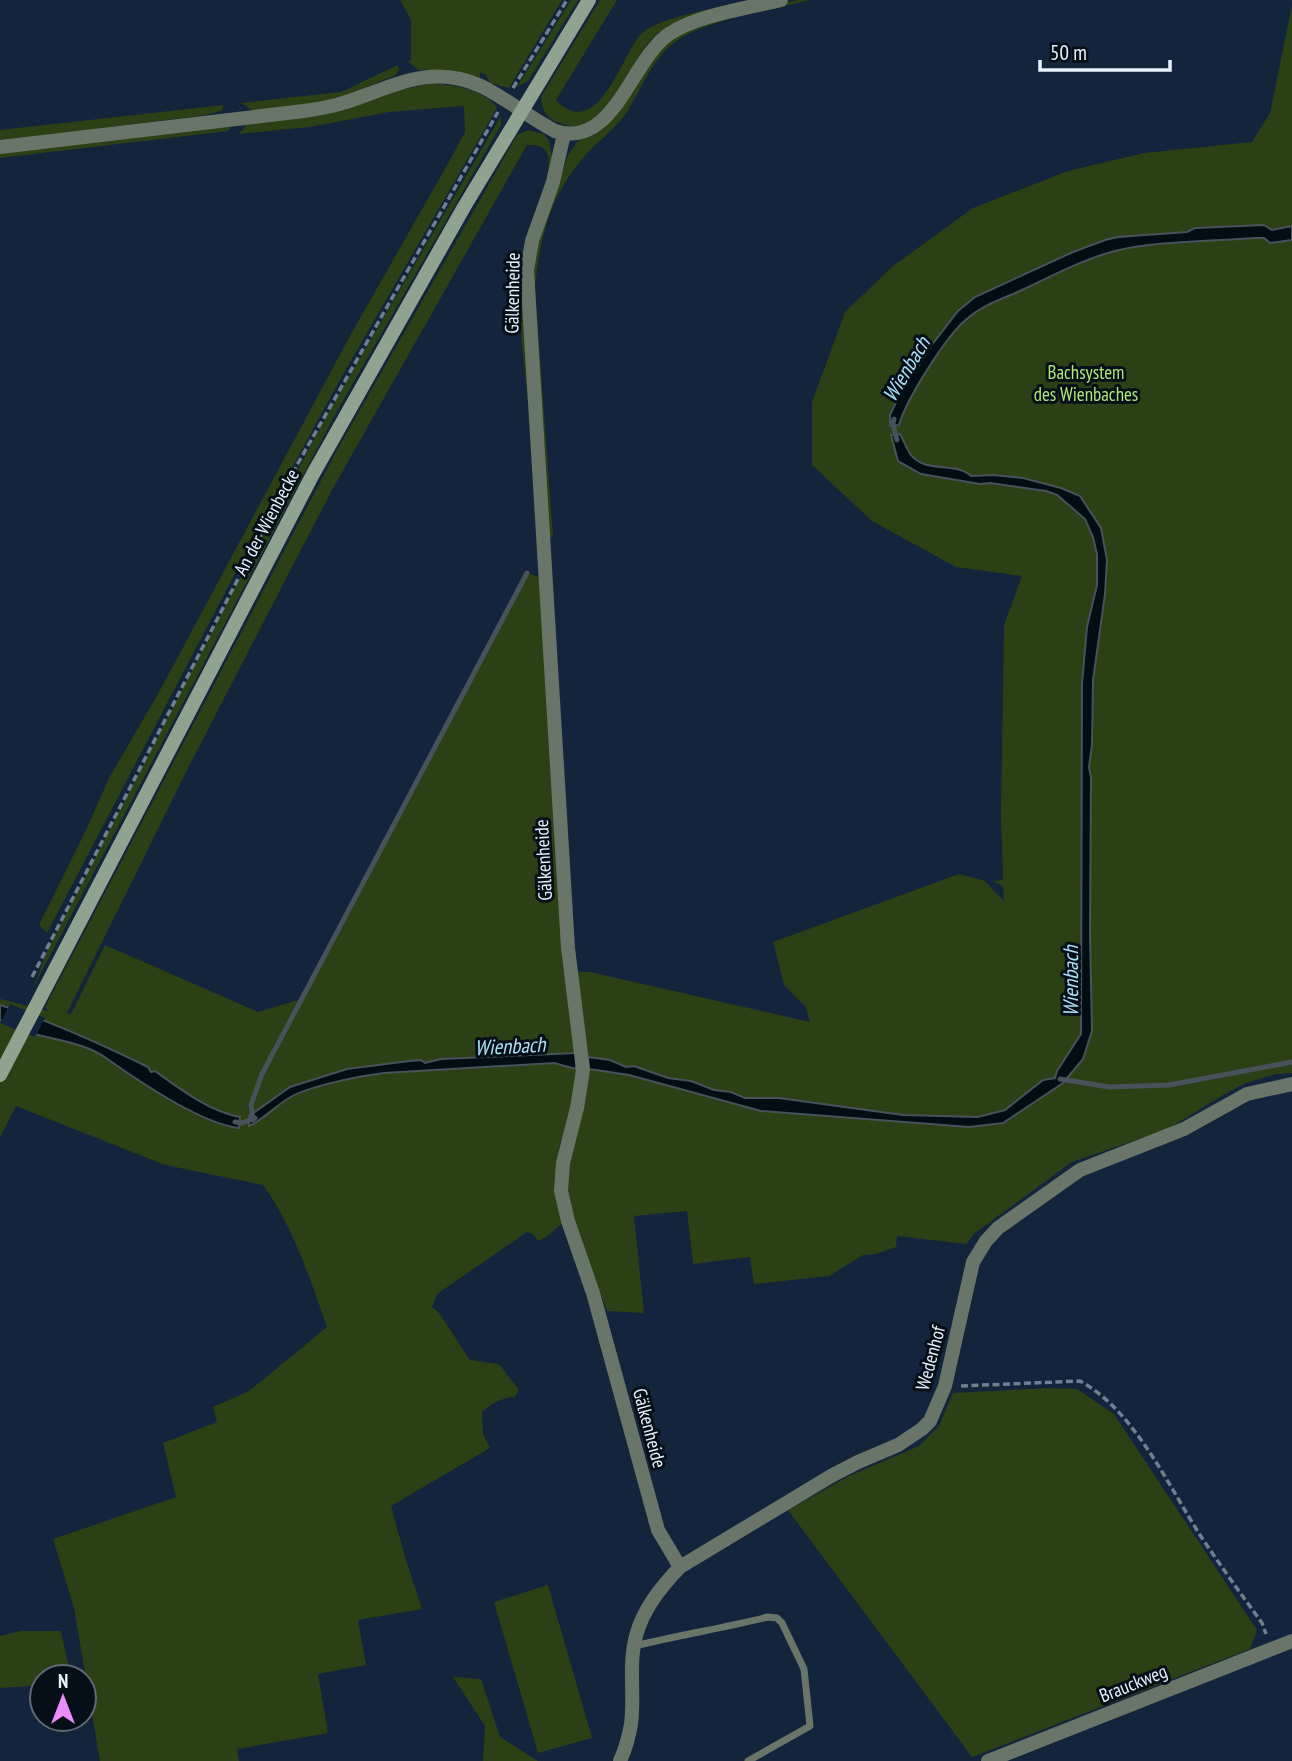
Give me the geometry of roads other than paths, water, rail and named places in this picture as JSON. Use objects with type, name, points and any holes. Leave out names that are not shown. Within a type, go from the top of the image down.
[{"type":"street","name":"An der Wienbecke","points":[[0,1075],[313,474],[521,110],[589,0]]},
{"type":"street","points":[[0,147],[323,108],[350,101],[407,79],[433,76],[475,84],[506,100],[547,127],[564,134],[588,130],[606,117],[621,99],[652,48],[670,34],[696,22],[781,0]]},
{"type":"street","name":"Gälkenheide","points":[[564,134],[553,182],[532,241],[527,270],[568,948],[582,1048],[583,1075],[562,1163],[561,1191],[600,1317],[658,1530],[680,1567]]},
{"type":"street","name":"Wedenhof","points":[[620,1761],[631,1723],[634,1646],[642,1617],[664,1584],[680,1567],[840,1471],[913,1437],[930,1421],[946,1386],[971,1267],[980,1249],[998,1228],[1080,1170],[1176,1133],[1247,1094],[1292,1084]]},
{"type":"street","name":"Brauckweg","points":[[988,1761],[1292,1641]]},
{"type":"lane","points":[[634,1646],[714,1631],[768,1617],[777,1618],[782,1623],[804,1669],[810,1726],[748,1761]]},
{"type":"waterway","name":"Wienbach","points":[[894,419],[897,440]]},
{"type":"waterway","points":[[253,1120],[251,1105],[262,1074],[527,573]]},
{"type":"waterway","points":[[1060,1079],[1109,1087],[1169,1085],[1292,1062]]},
{"type":"waterway","name":"Wienbach","points":[[235,1122],[242,1123],[255,1118]]},
{"type":"park label","name":"Bachsystem des Wienbaches","points":[[1086,383]]}]
